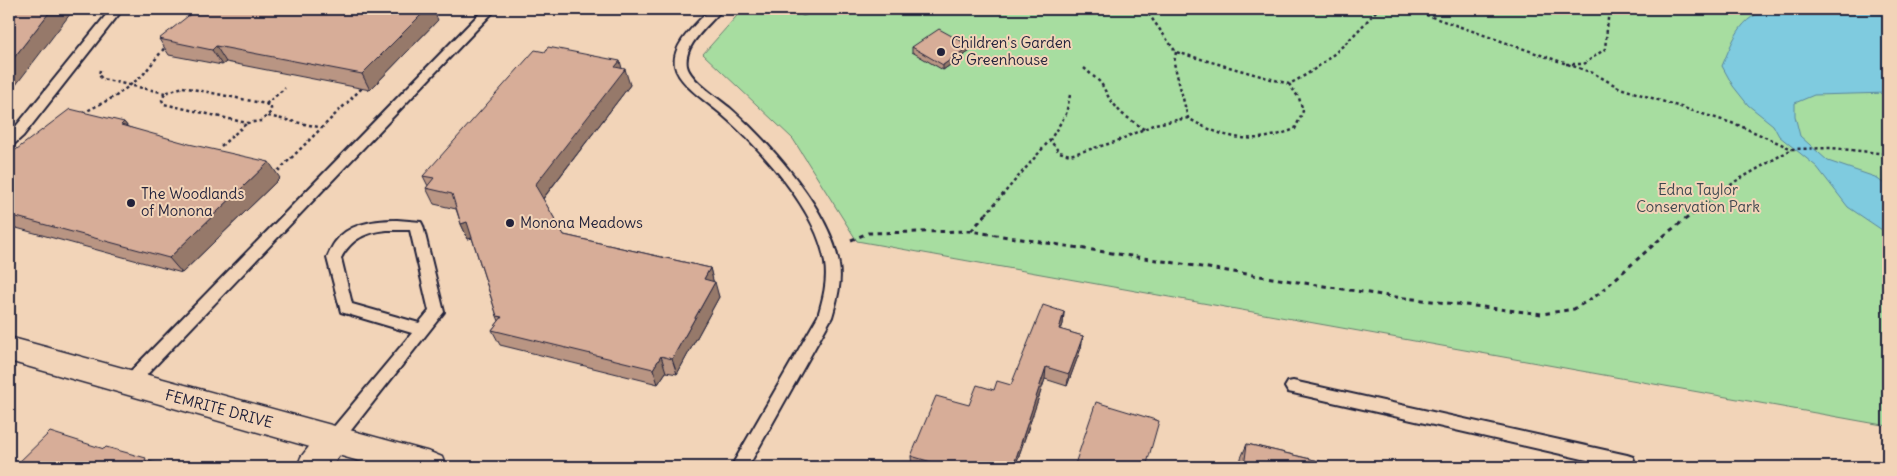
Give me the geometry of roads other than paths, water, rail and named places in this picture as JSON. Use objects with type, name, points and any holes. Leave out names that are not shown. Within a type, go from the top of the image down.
[{"type":"street","name":"FEMRITE DRIVE","points":[[9,349],[128,384],[430,467]]},
{"type":"street","points":[[313,467],[332,440]]},
{"type":"lane","points":[[9,142],[19,133],[117,9]]},
{"type":"lane","points":[[128,384],[490,9]]},
{"type":"lane","points":[[716,9],[687,44],[682,55],[681,67],[698,88],[749,131],[776,159],[799,191],[823,232],[830,249],[833,270],[833,290],[825,317],[739,467]]},
{"type":"lane","points":[[797,9],[803,11],[811,9]]},
{"type":"lane","points":[[332,440],[372,394],[437,312],[416,226],[390,223],[364,228],[343,242],[334,258],[346,308],[422,330]]},
{"type":"lane","points":[[1293,387],[1627,462],[1628,467]]},
{"type":"water","points":[[1778,9],[1888,9],[1888,93],[1814,95],[1795,103],[1795,116],[1800,136],[1828,161],[1875,177],[1888,187],[1888,234],[1848,207],[1817,167],[1779,136],[1773,125],[1748,105],[1733,86],[1722,66],[1731,45],[1747,20],[1766,11]]},
{"type":"place","name":"Children's Garden & Greenhouse","points":[[941,52]]},
{"type":"place","name":"The Woodlands of Monona","points":[[131,203]]},
{"type":"place","name":"Monona Meadows","points":[[510,223]]},
{"type":"park label","name":"Edna Taylor Conservation Park","points":[[1698,198]]}]
